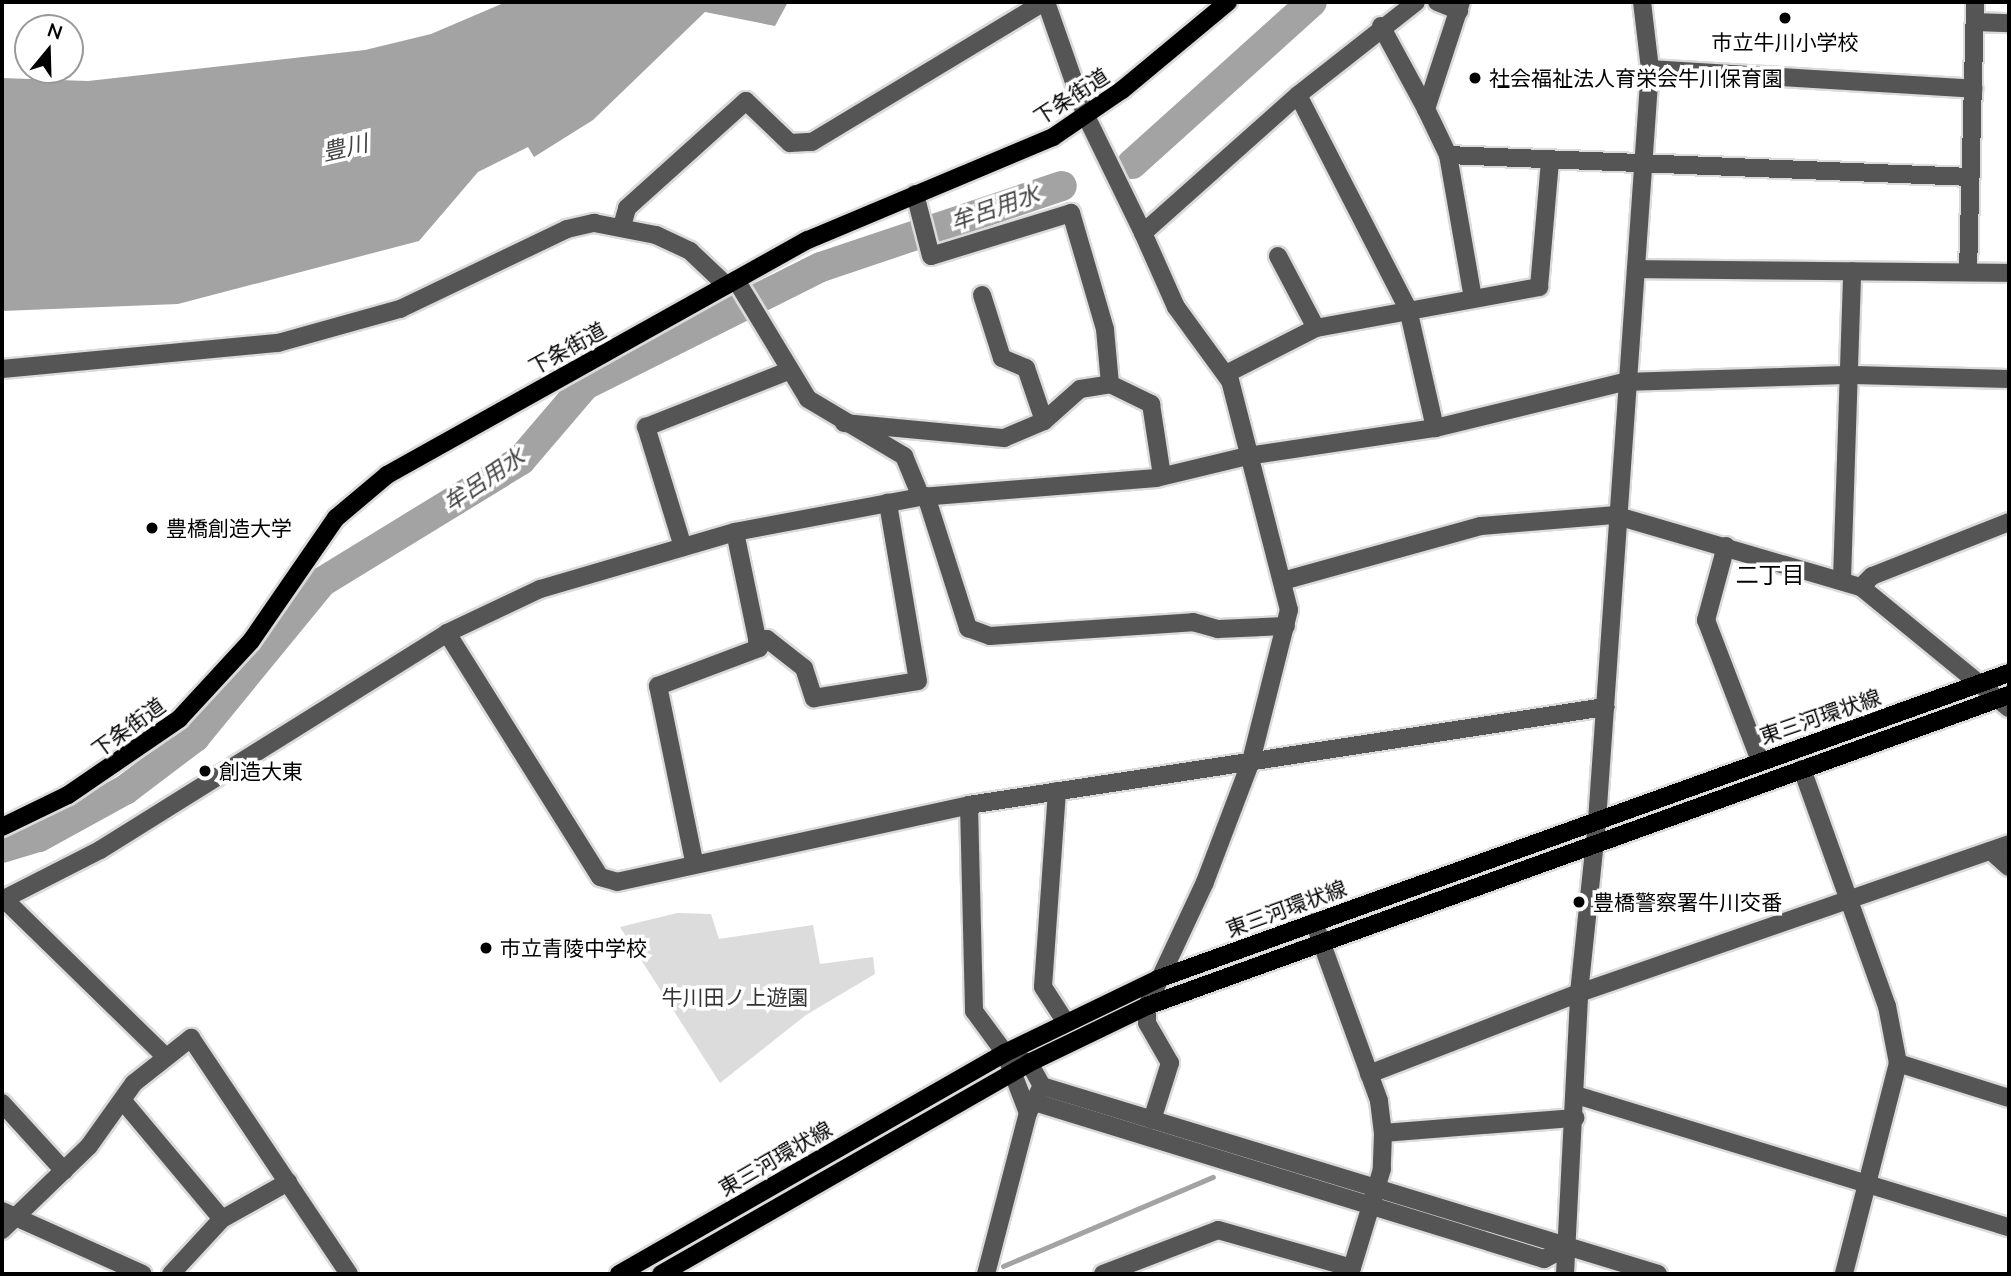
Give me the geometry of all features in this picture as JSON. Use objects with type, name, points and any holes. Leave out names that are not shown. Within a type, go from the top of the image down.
[{"type":"main road","name":"下条街道","points":[[3,823],[130,756],[197,702],[251,641],[309,551],[366,490],[735,286],[915,194],[1002,162],[1086,116],[1228,2]]},
{"type":"main road","name":"東三河環状線","points":[[619,1274],[1006,1053],[1065,1021],[1158,979],[2009,673]]},
{"type":"main road","name":"東三河環状線","points":[[662,1274],[1029,1063],[1147,1006],[1321,940],[1802,769],[2006,701]]},
{"type":"street","points":[[1143,233],[1298,95],[1381,26],[1416,2]]},
{"type":"street","points":[[1426,110],[1460,7],[1437,2]]},
{"type":"street","points":[[1565,1274],[1575,1118],[1579,993],[1597,821],[1614,515],[1636,269],[1650,69],[1642,2]]},
{"type":"street","points":[[1968,272],[1975,2]]},
{"type":"street","points":[[622,226],[627,208],[746,101],[790,143],[812,142],[1043,3],[1086,116],[1176,307],[1226,374],[1247,456],[1286,580],[1286,626],[1251,761],[1205,883],[1147,1006],[1147,1023],[1170,1063],[1152,1120]]},
{"type":"street","points":[[1975,22],[2009,23]]},
{"type":"street","points":[[1381,26],[1448,155],[1473,298]]},
{"type":"street","points":[[1650,69],[1973,89]]},
{"type":"street","points":[[1298,95],[1408,310],[1435,428]]},
{"type":"street","points":[[1448,155],[1971,177]]},
{"type":"street","points":[[1226,374],[1316,328],[1539,287],[1550,160]]},
{"type":"street","points":[[915,194],[923,234],[931,256],[1071,213],[1105,329],[1111,384]]},
{"type":"street","points":[[2,369],[278,343],[400,309],[567,229],[622,226],[690,251],[735,286],[755,313],[788,371],[808,399],[844,423],[904,456],[924,496],[968,628],[989,636],[1194,622],[1218,629],[1286,626]]},
{"type":"street","points":[[1278,256],[1316,328]]},
{"type":"street","points":[[1636,269],[2009,273]]},
{"type":"street","points":[[1842,579],[1853,375],[1852,271]]},
{"type":"street","points":[[982,295],[1002,358],[1026,368],[1044,421]]},
{"type":"street","points":[[683,547],[646,427],[788,371]]},
{"type":"street","points":[[166,1057],[3,900],[100,850],[447,633],[540,589],[735,532],[924,496],[1162,477],[1247,456],[1435,428],[1624,382],[1853,375],[2009,379]]},
{"type":"street","points":[[844,423],[1004,439],[1044,421],[1080,389],[1111,384],[1151,404],[1162,477]]},
{"type":"street","points":[[757,640],[767,639],[804,667],[814,698],[918,681],[888,503]]},
{"type":"street","points":[[1286,580],[1481,526],[1614,515],[1842,579],[1861,587],[2006,701]]},
{"type":"street","points":[[1861,587],[1872,576],[2009,522]]},
{"type":"street","points":[[694,861],[658,686],[758,648],[735,532]]},
{"type":"street","points":[[1726,546],[1706,620],[1760,761]]},
{"type":"street","points":[[447,633],[600,877],[617,882],[694,861],[969,805],[1605,707]]},
{"type":"street","points":[[1802,769],[1852,901],[1887,1006],[1898,1063],[1871,1184],[1844,1274]]},
{"type":"street","points":[[1057,791],[1043,987],[1065,1021]]},
{"type":"street","points":[[969,805],[974,1011],[1006,1053],[1014,1073],[1034,1100],[1370,1208],[1544,1259],[1568,1248]]},
{"type":"street","points":[[1369,1074],[1579,993],[1852,901],[2009,844]]},
{"type":"street","points":[[1991,851],[2009,867]]},
{"type":"street","points":[[1103,1274],[1218,1230],[1351,1271],[1375,1189],[1383,1133],[1369,1074],[1314,922]]},
{"type":"street","points":[[2,1230],[9,1214],[64,1171],[122,1101],[166,1057],[191,1038],[349,1274]]},
{"type":"street","points":[[986,1274],[1034,1100],[1029,1063],[1006,1053]]},
{"type":"street","points":[[1898,1063],[2009,1098]]},
{"type":"street","points":[[1576,1095],[2009,1227]]},
{"type":"street","points":[[1034,1100],[1152,1120],[1658,1274]]},
{"type":"street","points":[[122,1101],[222,1220]]},
{"type":"street","points":[[2,1103],[64,1171]]},
{"type":"street","points":[[1383,1133],[1575,1118]]},
{"type":"street","points":[[171,1274],[222,1220],[288,1182]]},
{"type":"street","points":[[9,1214],[144,1274]]},
{"type":"green space","name":"牛川田ノ上遊園","points":[[677,913],[711,914],[719,939],[813,925],[820,964],[873,957],[875,974],[806,1015],[720,1083],[620,927]]},
{"type":"water","name":"豊川","points":[[506,2],[788,2],[775,26],[705,12],[593,120],[534,157],[528,147],[478,172],[419,241],[178,304],[2,311],[2,78],[14,78],[14,84],[84,84],[84,81],[365,50],[431,34]]},
{"type":"waterway","name":"牟呂用水","points":[[1132,164],[1312,2]]},
{"type":"waterway","name":"牟呂用水","points":[[2,848],[39,837],[125,790],[195,737],[322,582],[521,460],[585,385],[821,267],[1062,186]]},
{"type":"waterway","points":[[1003,1266],[1213,1177]]},
{"type":"place","name":"市立牛川小学校","points":[[1785,18]]},
{"type":"place","name":"社会福祉法人育栄会牛川保育園","points":[[1475,78]]},
{"type":"place","name":"豊橋創造大学","points":[[152,528]]},
{"type":"place","name":"創造大東","points":[[205,771]]},
{"type":"place","name":"豊橋警察署牛川交番","points":[[1579,902]]},
{"type":"place","name":"市立青陵中学校","points":[[486,948]]},
{"type":"district","name":"二丁目","points":[[1770,575]]}]
